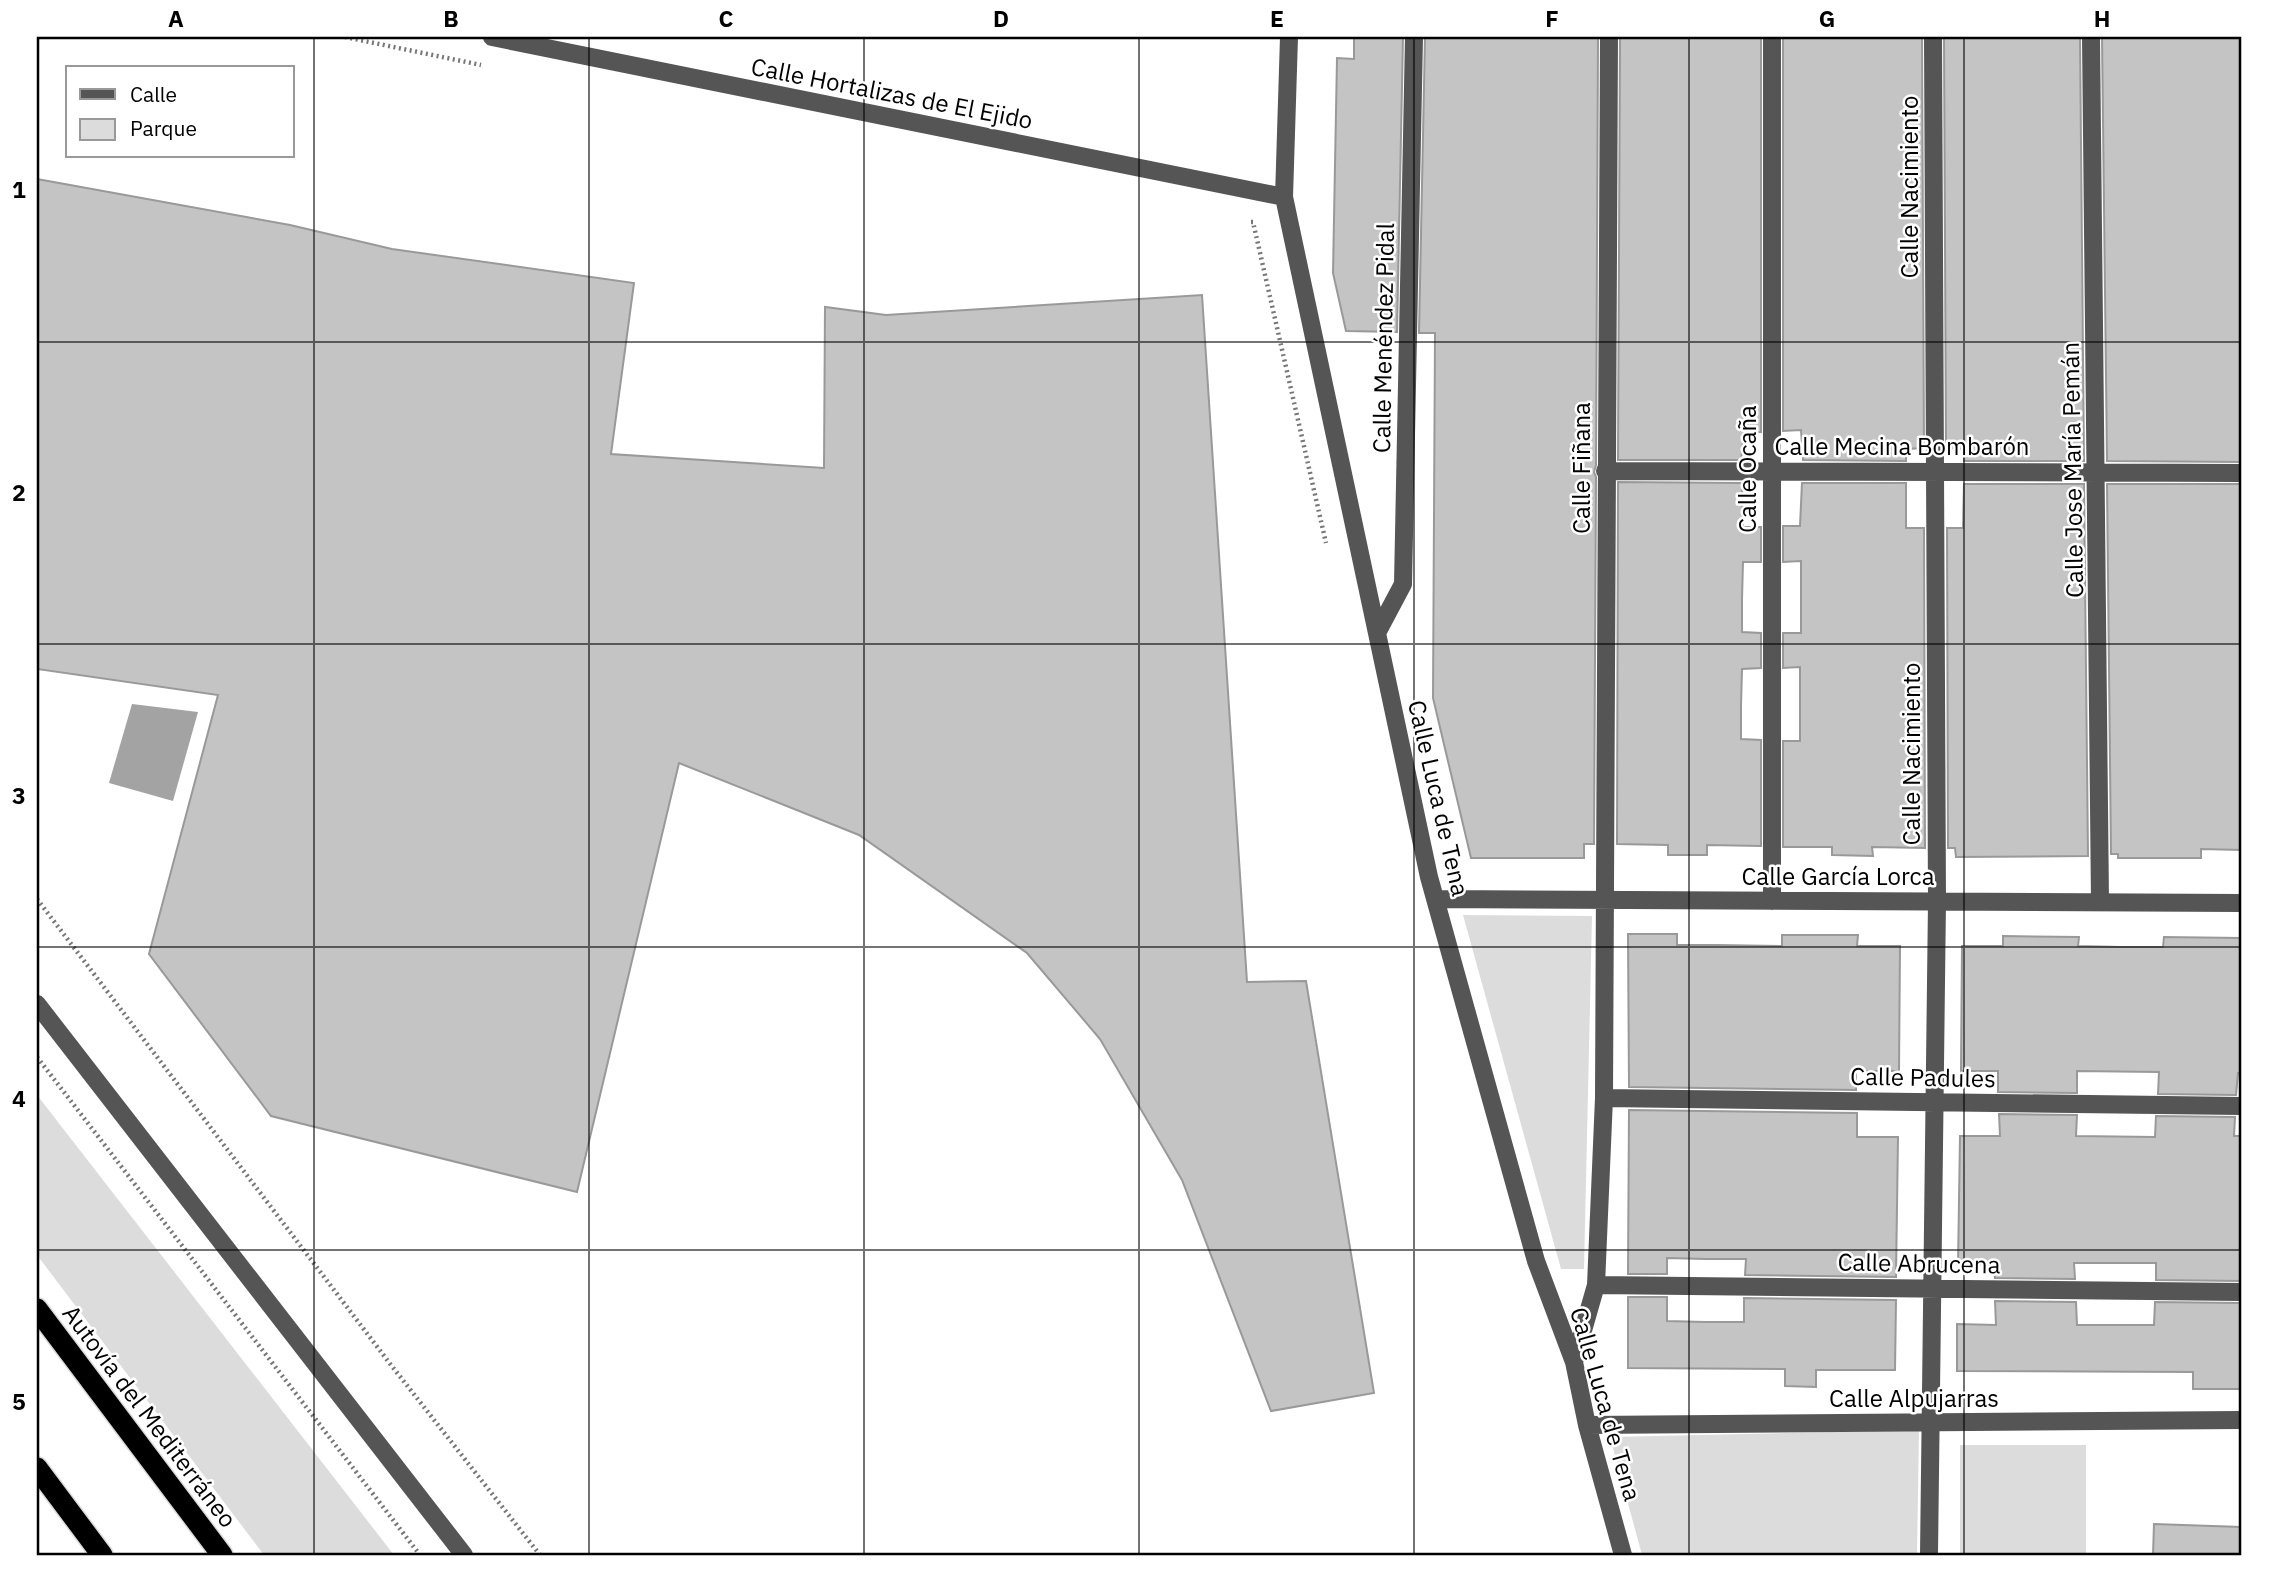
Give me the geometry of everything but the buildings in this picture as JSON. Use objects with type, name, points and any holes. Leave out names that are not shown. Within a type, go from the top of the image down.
[{"type":"highway","name":"Autovía del Mediterráneo","points":[[37,1309],[222,1555]]},
{"type":"highway","points":[[37,1468],[102,1555]]},
{"type":"street","name":"Calle Hortalizas de El Ejido","points":[[492,37],[1284,197]]},
{"type":"street","name":"Calle Luca de Tena","points":[[1289,37],[1284,197],[1435,899],[1536,1261],[1574,1363],[1587,1425],[1623,1555]]},
{"type":"street","name":"Calle Menéndez Pidal","points":[[1377,633],[1403,583],[1414,37]]},
{"type":"street","name":"Calle Fiñana","points":[[1574,1363],[1596,1285],[1604,1098],[1609,37]]},
{"type":"street","name":"Calle Ocaña","points":[[1772,37],[1772,901]]},
{"type":"street","name":"Calle Nacimiento","points":[[1929,1555],[1937,901],[1933,37]]},
{"type":"street","name":"Calle Jose María Pemán","points":[[2091,37],[2100,902]]},
{"type":"street","name":"Calle Mecina Bombarón","points":[[1605,471],[2241,473]]},
{"type":"street","name":"Calle García Lorca","points":[[1435,899],[2241,903]]},
{"type":"street","points":[[37,1004],[464,1555]]},
{"type":"street","name":"Calle Padules","points":[[1604,1098],[2241,1106]]},
{"type":"street","name":"Calle Abrucena","points":[[1596,1285],[2241,1292]]},
{"type":"street","name":"Calle Alpujarras","points":[[1587,1425],[2241,1420]]},
{"type":"path","points":[[345,37],[482,65]]},
{"type":"path","points":[[1241,220],[1253,222],[1326,546]]},
{"type":"path","points":[[37,899],[391,1365],[540,1555]]},
{"type":"path","points":[[37,1057],[420,1555]]},
{"type":"green space","points":[[1463,915],[1592,916],[1584,1269],[1561,1269]]},
{"type":"green space","points":[[37,1095],[394,1555],[264,1555],[37,1255]]},
{"type":"green space","points":[[1919,1430],[1917,1555],[1642,1555],[1610,1437]]},
{"type":"green space","points":[[1960,1445],[2086,1445],[2086,1555],[1960,1555]]},
{"type":"shaded area","points":[[132,704],[198,712],[173,801],[109,783]]}]
